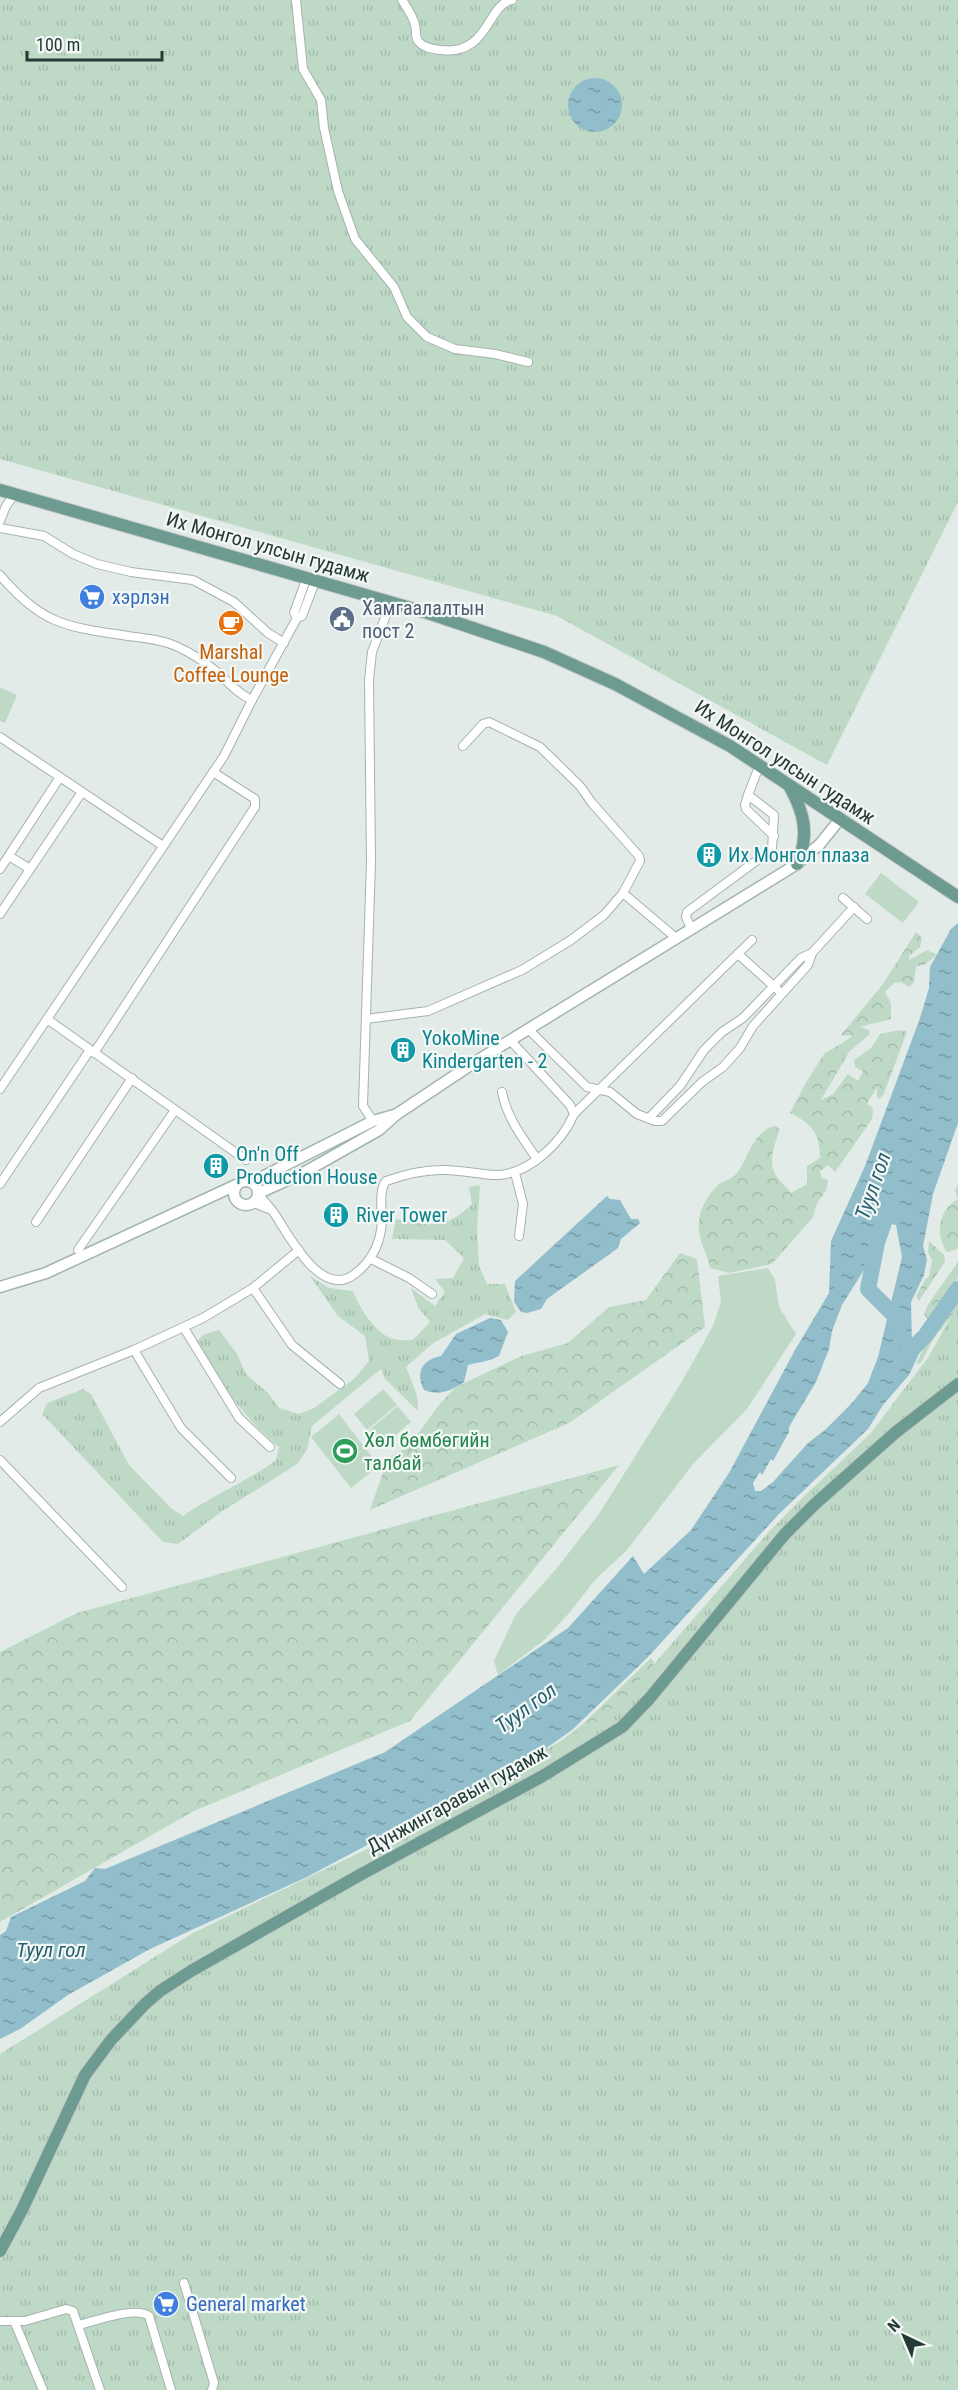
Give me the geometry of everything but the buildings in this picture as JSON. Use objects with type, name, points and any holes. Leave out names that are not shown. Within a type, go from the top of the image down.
[{"type":"main road","name":"Их Монгол улсын гудамж","points":[[0,490],[311,581],[391,602],[517,642],[570,663],[666,710],[760,764],[958,897]]},
{"type":"main road","points":[[788,783],[801,809],[805,826],[804,845],[797,864]]},
{"type":"main road","name":"Дүнжингаравын гудамж","points":[[0,2251],[22,2210],[82,2081],[100,2052],[159,1991],[348,1881],[535,1780],[622,1727],[649,1699],[785,1534],[858,1465],[958,1384]]},
{"type":"street","points":[[296,0],[303,69],[321,99],[324,128],[338,191],[355,239],[394,287],[407,317],[427,337],[455,349],[495,354],[528,362]]},
{"type":"street","points":[[402,0],[416,26],[416,38],[420,44],[452,51],[467,46],[479,38],[502,6],[512,0]]},
{"type":"street","points":[[0,521],[6,506],[15,494]]},
{"type":"street","points":[[0,528],[44,536],[73,554],[97,564],[131,572],[193,580],[234,602],[268,633],[284,643]]},
{"type":"street","points":[[0,575],[27,603],[51,619],[69,627],[152,639],[176,646],[215,670],[244,696],[252,700]]},
{"type":"street","points":[[0,1089],[224,756],[297,618],[294,613],[311,581]]},
{"type":"street","points":[[373,1121],[363,1106],[371,862],[369,680],[372,652],[391,602]]},
{"type":"street","points":[[366,1019],[428,1011],[522,970],[571,940],[604,915],[623,893],[639,866],[639,856],[580,786],[540,747],[489,722],[483,724],[463,746]]},
{"type":"street","points":[[0,737],[163,846]]},
{"type":"street","points":[[760,764],[745,805],[746,809],[774,836]]},
{"type":"street","points":[[0,1184],[92,1052],[255,807],[255,800],[213,772]]},
{"type":"street","points":[[0,869],[60,777]]},
{"type":"street","points":[[0,914],[82,792]]},
{"type":"street","points":[[691,928],[686,917],[687,912],[769,853],[773,846],[773,813],[748,795]]},
{"type":"street","points":[[207,1197],[235,1199],[242,1205],[379,1130],[397,1114],[510,1040],[797,864],[820,844],[840,819]]},
{"type":"street","points":[[9,856],[30,870]]},
{"type":"street","points":[[623,893],[676,938]]},
{"type":"street","points":[[843,898],[867,919]]},
{"type":"street","points":[[649,1118],[680,1086],[704,1050],[722,1032],[743,1018],[801,958],[812,953],[854,907]]},
{"type":"street","points":[[0,1287],[46,1273],[243,1181],[252,1182],[257,1186],[257,1197],[272,1210],[317,1272],[333,1279],[350,1278],[371,1259],[382,1230],[382,1190],[386,1180],[441,1170],[497,1175],[515,1173],[537,1159],[568,1129],[574,1114],[752,940]]},
{"type":"street","points":[[528,1029],[587,1087],[610,1092],[637,1114],[655,1121],[665,1120],[702,1082],[723,1067],[740,1048],[753,1026],[808,965],[812,953]]},
{"type":"street","points":[[738,954],[783,994]]},
{"type":"street","points":[[47,1019],[246,1160]]},
{"type":"street","points":[[510,1040],[570,1105],[574,1114]]},
{"type":"street","points":[[36,1222],[132,1078]]},
{"type":"street","points":[[502,1092],[505,1108],[537,1159]]},
{"type":"street","points":[[78,1250],[175,1110]]},
{"type":"street","points":[[252,1182],[373,1121],[397,1114]]},
{"type":"street","points":[[515,1173],[523,1204],[519,1236]]},
{"type":"street","points":[[235,1199],[236,1185]]},
{"type":"street","points":[[0,1422],[39,1388],[184,1328],[253,1288],[299,1250]]},
{"type":"street","points":[[371,1259],[409,1278],[432,1294]]},
{"type":"street","points":[[253,1288],[292,1345],[340,1384]]},
{"type":"street","points":[[184,1328],[238,1418],[270,1447]]},
{"type":"street","points":[[134,1350],[180,1428],[231,1478]]},
{"type":"street","points":[[0,1459],[122,1587]]},
{"type":"street","points":[[184,2283],[214,2383],[212,2390]]},
{"type":"street","points":[[0,2321],[15,2323],[66,2309],[74,2312],[100,2390]]},
{"type":"street","points":[[79,2325],[134,2312],[147,2313],[150,2316],[171,2390]]},
{"type":"street","points":[[15,2323],[43,2390]]},
{"type":"green space","points":[[0,0],[958,0],[958,502],[827,765],[557,616],[0,459]]},
{"type":"green space","points":[[0,687],[17,695],[5,723],[0,721]]},
{"type":"green space","points":[[881,873],[919,902],[903,923],[865,894]]},
{"type":"green space","points":[[916,932],[922,938],[920,947],[909,956],[909,960],[927,950],[937,955],[924,965],[916,966],[914,982],[909,987],[901,982],[894,983],[885,992],[891,1003],[891,1019],[860,1027],[869,1030],[870,1034],[849,1052],[821,1100],[833,1094],[848,1074],[858,1081],[863,1071],[855,1067],[854,1060],[871,1048],[880,1034],[900,1030],[907,1032],[883,1096],[877,1099],[877,1087],[867,1104],[873,1108],[872,1119],[835,1172],[828,1165],[820,1171],[822,1178],[828,1180],[826,1191],[817,1203],[813,1217],[772,1264],[729,1273],[710,1268],[699,1230],[701,1211],[707,1198],[719,1184],[733,1177],[740,1169],[755,1141],[766,1130],[774,1126],[780,1129],[772,1160],[774,1173],[791,1193],[807,1184],[807,1166],[820,1158],[820,1149],[809,1125],[790,1113],[824,1054],[853,1036],[841,1035],[883,984]]},
{"type":"green space","points":[[480,1185],[477,1228],[479,1266],[487,1284],[505,1284],[516,1312],[508,1320],[485,1314],[432,1344],[406,1367],[417,1395],[418,1411],[385,1379],[381,1369],[312,1426],[307,1450],[297,1464],[221,1512],[178,1544],[163,1542],[42,1414],[47,1403],[83,1389],[91,1394],[129,1465],[171,1508],[183,1516],[276,1460],[279,1447],[243,1412],[196,1342],[203,1335],[219,1330],[237,1354],[246,1374],[268,1393],[279,1408],[299,1414],[314,1408],[354,1379],[369,1361],[365,1336],[338,1316],[310,1276],[329,1288],[353,1291],[369,1320],[387,1336],[399,1340],[413,1340],[430,1322],[418,1307],[411,1288],[435,1306],[445,1292],[435,1279],[453,1278],[464,1258],[445,1240],[392,1239],[396,1219],[437,1224],[453,1219],[472,1204],[469,1187]]},
{"type":"green space","points":[[958,1199],[958,1247],[947,1252],[941,1238],[941,1223],[946,1210]]},
{"type":"green space","points":[[929,1241],[944,1255],[945,1262],[919,1301],[916,1296],[929,1276],[932,1260],[928,1253]]},
{"type":"green space","points":[[680,1253],[697,1259],[705,1327],[569,1423],[370,1510],[388,1458],[408,1447],[442,1401],[456,1387],[521,1356],[568,1343],[609,1307],[646,1300]]},
{"type":"green space","points":[[958,1262],[958,1277],[952,1289],[927,1319],[924,1314],[927,1306]]},
{"type":"green space","points":[[768,1268],[775,1279],[779,1307],[796,1334],[747,1409],[694,1463],[627,1550],[594,1581],[571,1611],[544,1640],[498,1675],[494,1661],[516,1614],[557,1568],[599,1514],[681,1383],[713,1326],[721,1302],[718,1276]]},
{"type":"green space","points":[[958,1296],[958,1308],[932,1341],[921,1363],[916,1364],[932,1330]]},
{"type":"green space","points":[[958,1304],[958,2390],[0,2390],[0,2054],[193,1933],[367,1849],[599,1720],[623,1700],[765,1536],[871,1433],[929,1356]]},
{"type":"green space","points":[[383,1389],[397,1405],[367,1430],[354,1414]]},
{"type":"green space","points":[[398,1406],[411,1422],[381,1447],[368,1431]]},
{"type":"green space","name":"Хөл бөмбөгийн талбай","points":[[339,1414],[379,1466],[351,1488],[311,1437]]},
{"type":"green space","points":[[619,1465],[410,1721],[192,1812],[0,1922],[0,1652],[77,1613]]},
{"type":"green space","points":[[651,1658],[654,1662],[651,1673],[617,1707],[611,1709],[611,1718],[553,1747],[583,1724]]},
{"type":"water","points":[[595,78],[605,80],[614,86],[620,95],[622,105],[620,115],[614,124],[605,130],[595,132],[585,130],[576,124],[570,115],[568,105],[570,95],[576,86],[585,80]]},
{"type":"water","name":"Туул гол","points":[[958,923],[958,1123],[933,1194],[923,1246],[927,1260],[924,1275],[911,1302],[912,1345],[918,1340],[925,1341],[909,1375],[883,1405],[868,1429],[779,1514],[648,1657],[572,1730],[538,1754],[307,1877],[150,1949],[68,1995],[20,2029],[0,2039],[0,1935],[6,1931],[11,1917],[85,1881],[95,1868],[105,1869],[385,1752],[568,1628],[633,1556],[644,1574],[691,1530],[729,1473],[795,1350],[829,1293],[831,1241],[865,1166],[920,1018],[929,988],[930,967],[951,929]],"holes":[[[881,1222],[896,1225],[902,1257],[878,1357],[868,1383],[852,1403],[808,1443],[773,1482],[761,1491],[755,1491],[753,1483],[760,1472],[762,1475],[771,1459],[773,1461],[789,1432],[789,1427],[816,1382],[842,1305],[867,1265]]]},
{"type":"water","points":[[607,1196],[610,1199],[620,1200],[631,1219],[638,1219],[640,1223],[621,1239],[618,1248],[547,1299],[541,1309],[527,1313],[521,1312],[514,1302],[515,1281]]},
{"type":"water","points":[[490,1318],[501,1320],[508,1332],[499,1356],[468,1365],[464,1382],[450,1390],[435,1393],[424,1390],[420,1372],[425,1364],[441,1356],[456,1334]]},
{"type":"waterway","name":"Туул гол","points":[[891,1202],[877,1243],[868,1289],[901,1322],[899,1327]]},
{"type":"waterway","name":"Туул гол","points":[[907,1354],[925,1336],[958,1289]]},
{"type":"place","name":"хэрлэн","points":[[92,597]]},
{"type":"place","name":"Хамгаалалтын пост 2","points":[[342,619]]},
{"type":"place","name":"Marshal Coffee Lounge","points":[[231,623]]},
{"type":"place","name":"Их Монгол плаза","points":[[709,855]]},
{"type":"place","name":"YokoMine Kindergarten - 2","points":[[403,1050]]},
{"type":"place","name":"On'n Off Production House","points":[[216,1166]]},
{"type":"place","name":"River Tower","points":[[336,1215]]},
{"type":"place","name":"Хөл бөмбөгийн талбай","points":[[345,1451]]},
{"type":"place","name":"General market","points":[[166,2304]]}]
